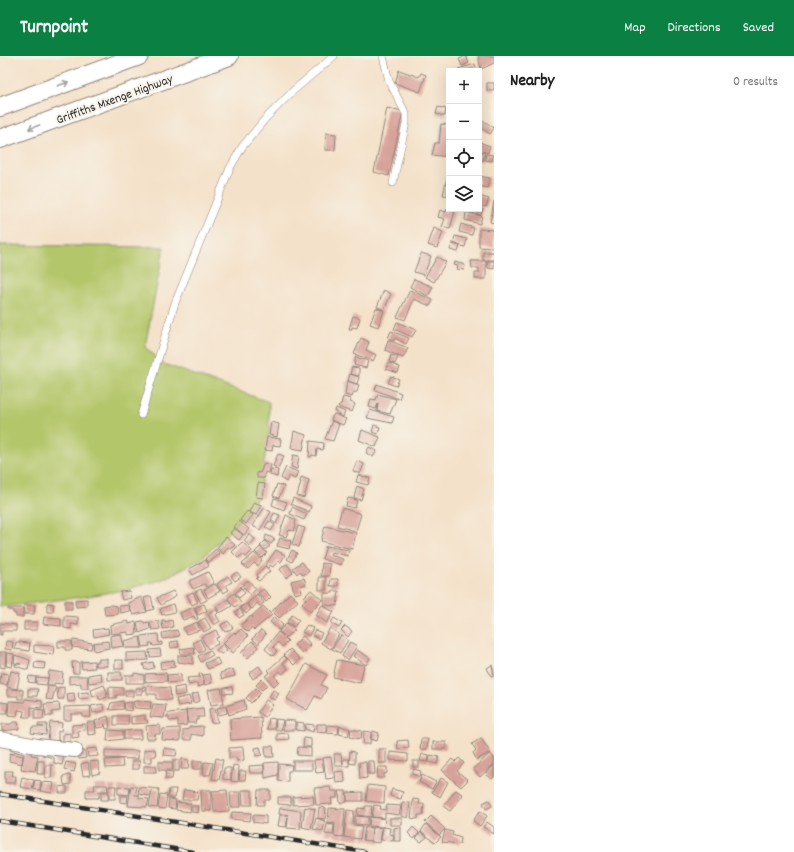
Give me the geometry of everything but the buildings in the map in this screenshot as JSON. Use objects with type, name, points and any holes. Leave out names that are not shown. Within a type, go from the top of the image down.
[{"type":"street","points":[[0,107],[139,56]]},
{"type":"street","name":"Griffiths Mxenge Highway","points":[[0,139],[229,56]]},
{"type":"street","points":[[0,738],[37,746],[75,750]]},
{"type":"lane","points":[[141,415],[175,303],[230,168],[242,147],[265,119],[294,90],[334,56]]},
{"type":"lane","points":[[383,56],[389,81],[406,114],[406,123],[393,183]]},
{"type":"green space","points":[[0,245],[164,247],[145,347],[164,364],[269,402],[269,431],[259,496],[228,533],[201,559],[161,580],[124,590],[82,597],[0,607]]},
{"type":"railway","points":[[0,794],[365,852]]},
{"type":"railway","points":[[0,821],[193,852]]}]
